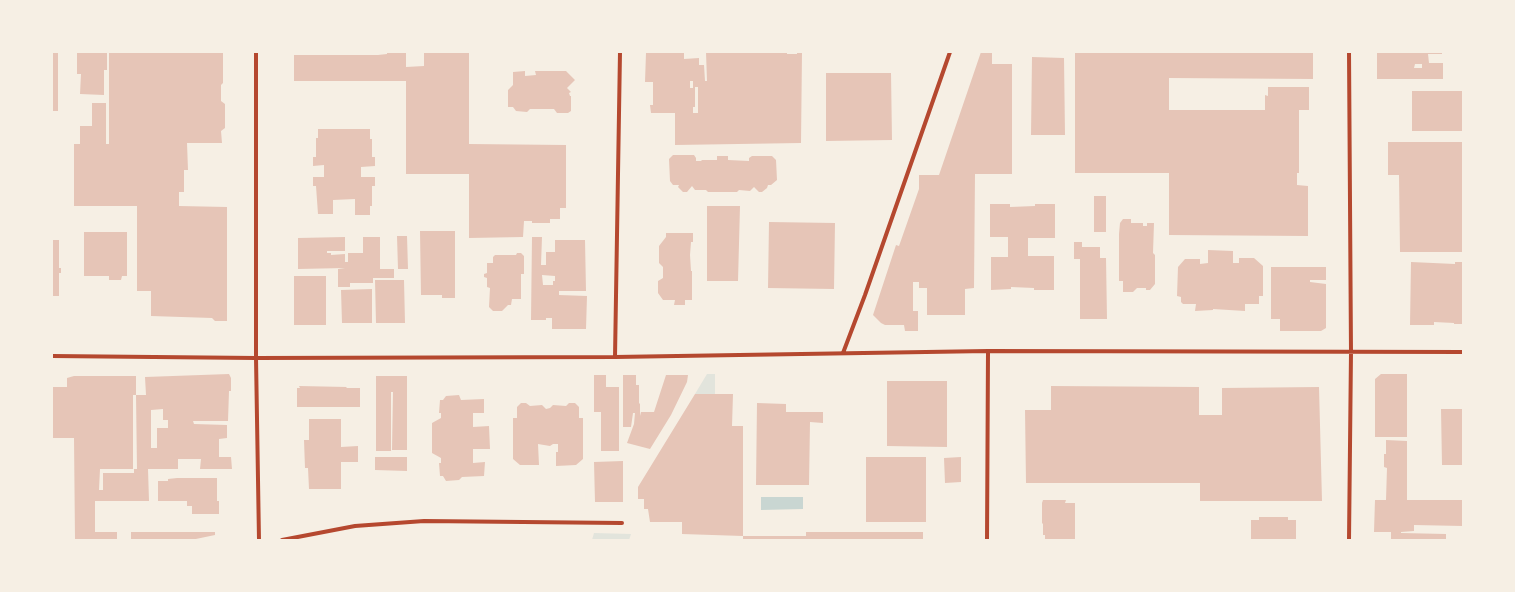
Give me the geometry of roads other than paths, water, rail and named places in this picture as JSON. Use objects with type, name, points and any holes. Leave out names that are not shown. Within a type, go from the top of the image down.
[{"type":"street","points":[[256,52],[256,358],[259,540]]},
{"type":"street","points":[[615,357],[620,52]]},
{"type":"street","points":[[843,353],[865,295],[950,52]]},
{"type":"street","points":[[1349,52],[1351,352],[1349,540]]},
{"type":"street","points":[[52,356],[256,358],[615,357],[988,351],[1463,352]]},
{"type":"street","points":[[987,540],[988,351]]},
{"type":"street","points":[[284,540],[355,526],[424,521],[622,523]]}]
